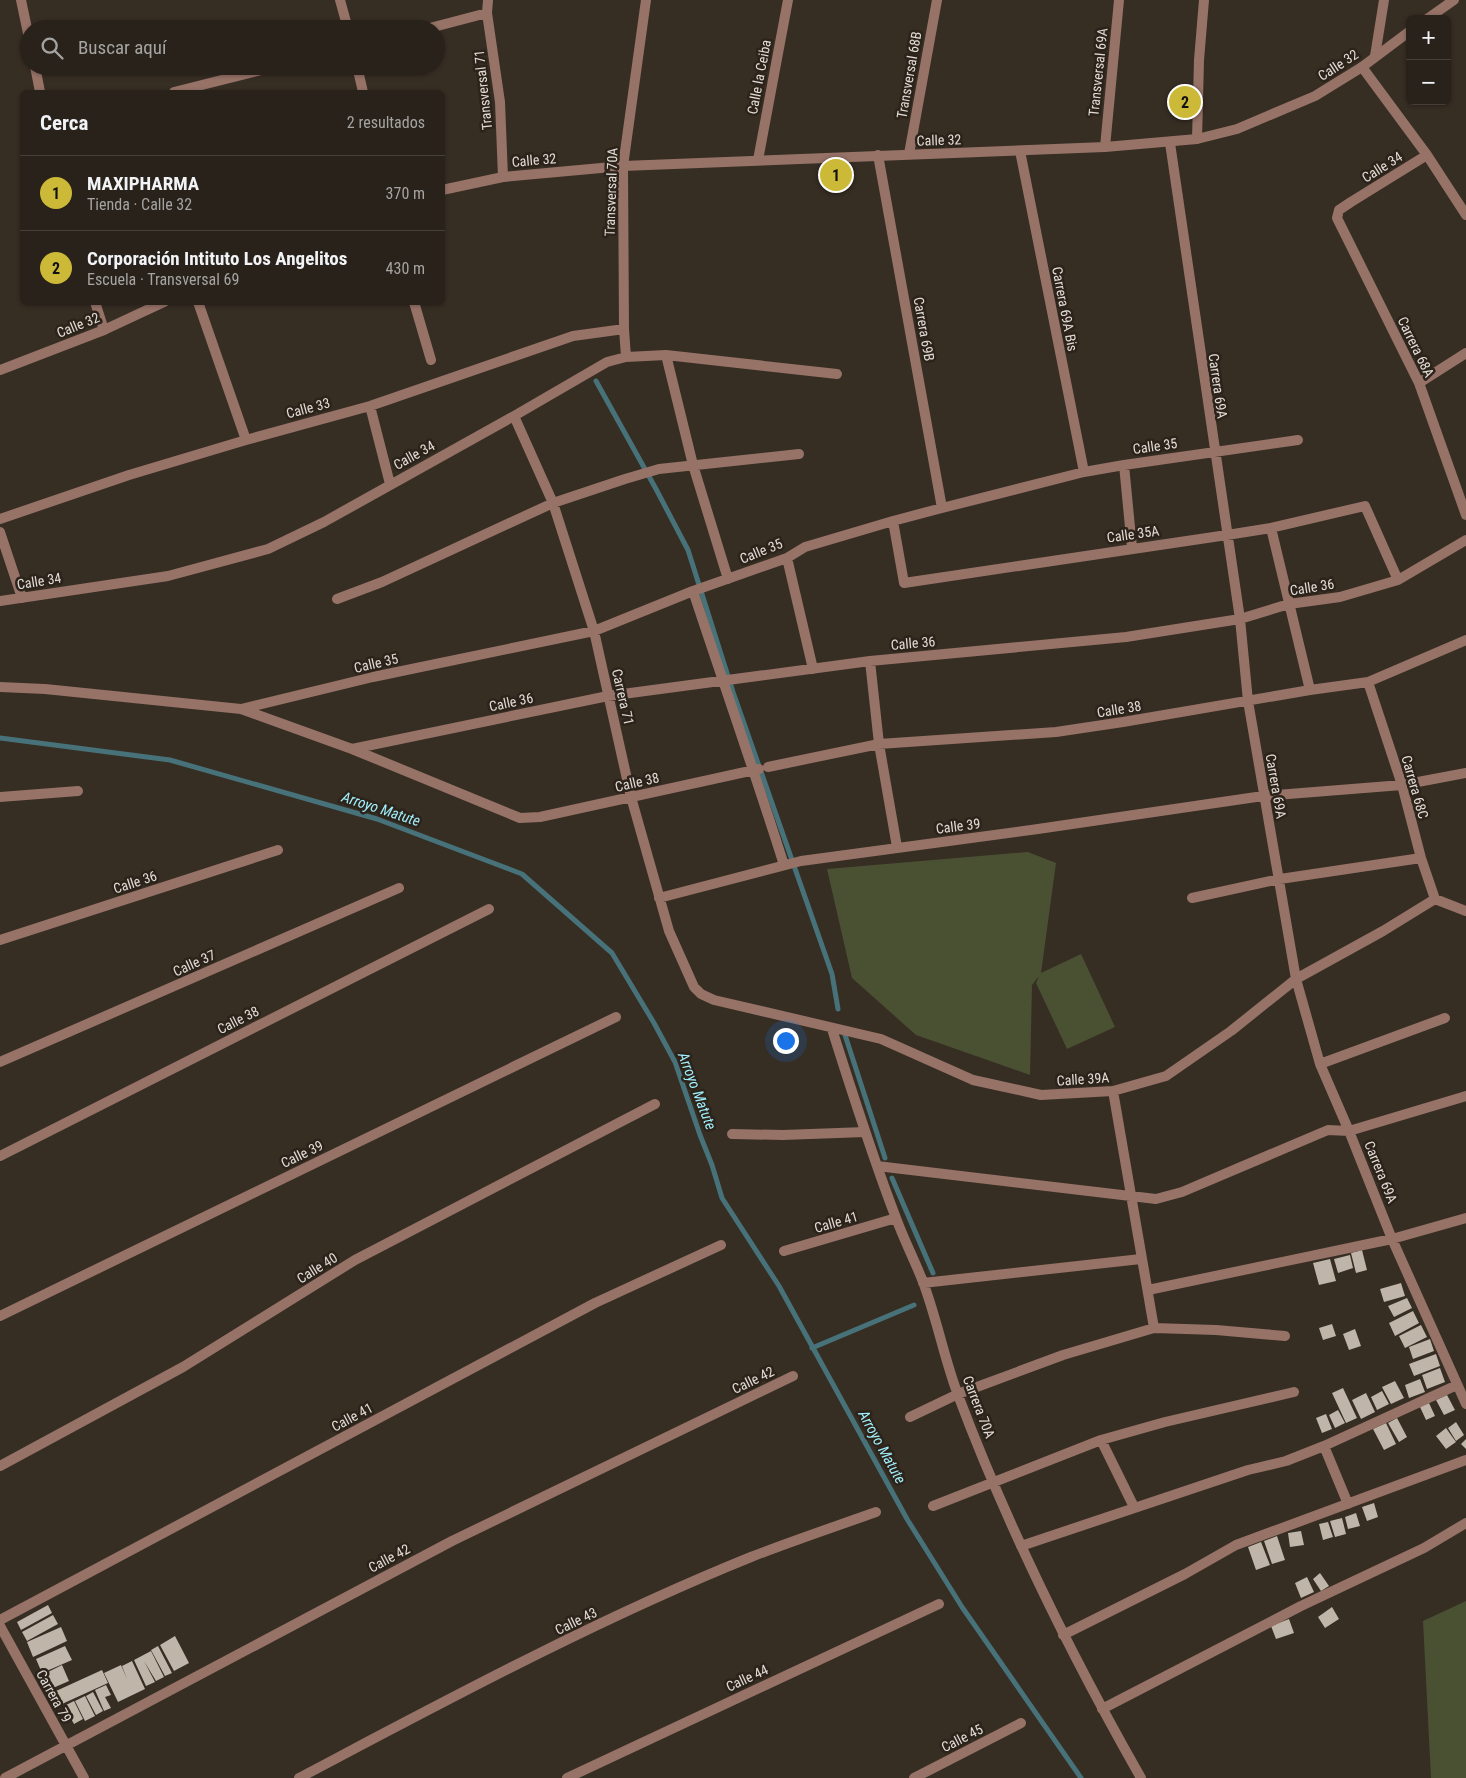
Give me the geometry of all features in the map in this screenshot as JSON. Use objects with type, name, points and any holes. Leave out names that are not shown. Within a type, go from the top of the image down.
[{"type":"street","points":[[21,0],[25,20]]},
{"type":"street","points":[[340,0],[346,20]]},
{"type":"street","name":"Transversal 71","points":[[488,0],[487,13],[500,102],[503,177]]},
{"type":"street","name":"Transversal 70A","points":[[626,356],[624,329],[623,166],[646,0]]},
{"type":"street","name":"Calle la Ceiba","points":[[758,160],[788,0]]},
{"type":"street","name":"Transversal 68B","points":[[909,154],[937,0]]},
{"type":"street","name":"Transversal 69A","points":[[1104,147],[1119,0]]},
{"type":"street","points":[[1197,139],[1199,60],[1204,0]]},
{"type":"street","points":[[1375,56],[1384,0]]},
{"type":"street","points":[[1433,15],[1454,0]]},
{"type":"street","points":[[445,24],[487,13]]},
{"type":"street","name":"Calle 32","points":[[445,189],[503,177],[623,166],[1020,151],[1170,143],[1197,139],[1237,128],[1307,99],[1362,67],[1406,35]]},
{"type":"street","points":[[1362,67],[1427,155],[1466,215]]},
{"type":"street","points":[[37,75],[40,90]]},
{"type":"street","points":[[182,90],[241,75]]},
{"type":"street","points":[[360,75],[363,90]]},
{"type":"street","name":"Carrera 69A","points":[[1170,143],[1226,535],[1240,619],[1248,701],[1296,979],[1320,1064],[1392,1238],[1466,1404]]},
{"type":"street","name":"Carrera 69A Bis","points":[[1020,151],[1084,472]]},
{"type":"street","name":"Carrera 69B","points":[[878,155],[942,508]]},
{"type":"street","name":"Calle 34","points":[[1351,202],[1427,155]]},
{"type":"street","name":"Carrera 68A","points":[[1351,202],[1339,210],[1337,218],[1419,383],[1466,515]]},
{"type":"street","points":[[96,305],[104,330]]},
{"type":"street","name":"Calle 32","points":[[0,370],[104,330],[158,305]]},
{"type":"street","points":[[199,305],[246,440]]},
{"type":"street","points":[[415,305],[431,360]]},
{"type":"street","name":"Calle 33","points":[[0,519],[129,475],[370,406],[573,336],[624,329]]},
{"type":"street","points":[[1419,383],[1466,353]]},
{"type":"street","name":"Calle 34","points":[[0,601],[168,576],[268,549],[324,522],[514,416],[586,372],[626,356],[666,356],[837,374]]},
{"type":"street","points":[[666,356],[693,465],[728,579]]},
{"type":"street","points":[[370,406],[390,484]]},
{"type":"street","name":"Carrera 71","points":[[514,416],[552,503],[594,631],[632,797],[659,898],[669,931],[694,987]]},
{"type":"street","name":"Calle 35","points":[[241,710],[373,677],[594,631],[698,589],[788,558],[805,547],[942,508],[1084,472],[1298,440]]},
{"type":"street","points":[[337,599],[382,582],[552,503],[643,474],[693,465],[799,454]]},
{"type":"street","points":[[1124,465],[1132,548]]},
{"type":"street","name":"Calle 35A","points":[[893,521],[904,583],[1271,528],[1365,506],[1398,580]]},
{"type":"street","points":[[1271,528],[1310,690]]},
{"type":"street","points":[[0,532],[22,598]]},
{"type":"street","name":"Calle 36","points":[[352,749],[608,696],[870,661],[1126,637],[1240,619],[1289,604],[1340,597],[1398,580],[1466,540]]},
{"type":"street","points":[[788,558],[813,668]]},
{"type":"street","points":[[698,589],[760,768],[786,865]]},
{"type":"street","name":"Calle 38","points":[[352,749],[520,818],[540,817],[760,768],[879,744],[1056,732],[1368,682],[1466,640]]},
{"type":"street","points":[[870,661],[879,744],[897,847]]},
{"type":"street","name":"Carrera 68C","points":[[1368,682],[1402,785],[1421,858],[1435,899]]},
{"type":"street","points":[[0,687],[45,689],[241,710],[352,749]]},
{"type":"street","name":"Calle 39","points":[[659,898],[800,861],[1047,828],[1263,796],[1402,785],[1466,773]]},
{"type":"street","points":[[0,797],[78,791]]},
{"type":"street","name":"Calle 36","points":[[0,940],[278,850]]},
{"type":"street","points":[[1192,898],[1280,879],[1421,858]]},
{"type":"street","name":"Calle 37","points":[[0,1062],[399,888]]},
{"type":"street","points":[[1435,899],[1466,911]]},
{"type":"street","name":"Calle 39A","points":[[694,987],[702,994],[714,1000],[832,1029],[882,1039],[973,1080],[1041,1095],[1113,1091],[1166,1076],[1231,1032],[1296,979],[1383,932],[1435,899]]},
{"type":"street","name":"Calle 38","points":[[0,1156],[489,909]]},
{"type":"street","name":"Calle 39","points":[[0,1316],[616,1017]]},
{"type":"street","points":[[1320,1064],[1445,1018]]},
{"type":"street","name":"Carrera 70A","points":[[832,1029],[877,1166],[923,1283],[958,1394],[1021,1546],[1063,1635],[1102,1710],[1141,1778]]},
{"type":"street","points":[[1113,1091],[1154,1328]]},
{"type":"street","points":[[877,1166],[1130,1194],[1156,1199],[1182,1192],[1328,1130],[1349,1131],[1466,1096]]},
{"type":"street","name":"Calle 40","points":[[0,1466],[183,1367],[355,1260],[655,1104]]},
{"type":"street","points":[[732,1134],[783,1135],[865,1132]]},
{"type":"street","name":"Calle 41","points":[[784,1251],[896,1218]]},
{"type":"street","points":[[1148,1290],[1392,1238],[1466,1218]]},
{"type":"street","name":"Calle 41","points":[[0,1620],[595,1303],[721,1246]]},
{"type":"street","points":[[923,1283],[1141,1259]]},
{"type":"street","points":[[910,1417],[958,1394],[1063,1355],[1154,1328],[1216,1330],[1285,1336]]},
{"type":"street","name":"Calle 42","points":[[5,1778],[452,1541],[793,1376]]},
{"type":"street","points":[[1021,1546],[1248,1470],[1286,1461],[1324,1446],[1457,1385]]},
{"type":"street","points":[[933,1506],[1101,1440],[1165,1422],[1294,1392]]},
{"type":"street","points":[[1101,1440],[1134,1507]]},
{"type":"street","points":[[1324,1446],[1348,1504]]},
{"type":"street","points":[[1063,1635],[1185,1574],[1236,1545],[1466,1460]]},
{"type":"street","name":"Calle 43","points":[[299,1778],[487,1679],[616,1617],[751,1558],[876,1512]]},
{"type":"street","points":[[1102,1710],[1301,1606],[1424,1548],[1466,1523]]},
{"type":"street","name":"Calle 44","points":[[567,1778],[939,1604]]},
{"type":"street","name":"Carrera 79","points":[[0,1626],[84,1778]]},
{"type":"street","name":"Calle 45","points":[[914,1778],[1021,1723]]},
{"type":"green space","points":[[1028,852],[1056,863],[1041,973],[1081,954],[1115,1027],[1067,1049],[1036,983],[1039,976],[1032,985],[1030,1075],[916,1035],[852,978],[827,869]]},
{"type":"green space","points":[[1466,1601],[1466,1778],[1431,1778],[1423,1621]]},
{"type":"building","points":[[1362,1250],[1367,1270],[1356,1273],[1351,1253]]},
{"type":"building","points":[[1350,1255],[1353,1268],[1338,1273],[1334,1259]]},
{"type":"building","points":[[1330,1259],[1336,1281],[1319,1285],[1313,1263]]},
{"type":"building","points":[[1401,1283],[1405,1296],[1384,1302],[1380,1289]]},
{"type":"building","points":[[1407,1298],[1412,1308],[1394,1317],[1388,1306]]},
{"type":"building","points":[[1413,1311],[1419,1323],[1395,1336],[1389,1323]]},
{"type":"building","points":[[1332,1324],[1336,1336],[1323,1340],[1319,1328]]},
{"type":"building","points":[[1421,1325],[1427,1337],[1405,1348],[1399,1336]]},
{"type":"building","points":[[1355,1329],[1361,1346],[1349,1350],[1343,1334]]},
{"type":"building","points":[[1430,1339],[1434,1351],[1413,1359],[1409,1347]]},
{"type":"building","points":[[1436,1354],[1440,1366],[1414,1376],[1409,1364]]},
{"type":"building","points":[[1440,1368],[1445,1382],[1427,1389],[1422,1375]]},
{"type":"building","points":[[1420,1379],[1425,1392],[1409,1398],[1405,1385]]},
{"type":"building","points":[[1395,1381],[1404,1398],[1391,1404],[1382,1387]]},
{"type":"building","points":[[1343,1388],[1357,1418],[1346,1423],[1332,1393]]},
{"type":"building","points":[[1382,1391],[1389,1404],[1377,1410],[1371,1397]]},
{"type":"building","points":[[1366,1393],[1375,1412],[1361,1419],[1352,1400]]},
{"type":"building","points":[[1447,1395],[1455,1410],[1444,1415],[1436,1400]]},
{"type":"building","points":[[1429,1403],[1435,1416],[1426,1420],[1420,1407]]},
{"type":"building","points":[[1338,1410],[1345,1423],[1335,1428],[1329,1415]]},
{"type":"building","points":[[1326,1414],[1332,1429],[1322,1433],[1316,1418]]},
{"type":"building","points":[[1397,1418],[1407,1437],[1399,1442],[1388,1423]]},
{"type":"building","points":[[1456,1422],[1464,1435],[1456,1441],[1448,1428]]},
{"type":"building","points":[[1386,1423],[1396,1444],[1384,1450],[1373,1429]]},
{"type":"building","points":[[1446,1428],[1456,1442],[1446,1449],[1436,1436]]},
{"type":"building","points":[[1466,1439],[1466,1449],[1461,1444]]},
{"type":"building","points":[[1374,1503],[1378,1517],[1367,1521],[1362,1507]]},
{"type":"building","points":[[1356,1513],[1360,1526],[1348,1529],[1345,1517]]},
{"type":"building","points":[[1342,1518],[1346,1534],[1335,1537],[1330,1521]]},
{"type":"building","points":[[1328,1522],[1333,1537],[1323,1540],[1319,1524]]},
{"type":"building","points":[[1301,1531],[1304,1545],[1290,1547],[1288,1533]]},
{"type":"building","points":[[1277,1536],[1285,1560],[1272,1564],[1264,1541]]},
{"type":"building","points":[[1261,1542],[1270,1565],[1256,1570],[1248,1547]]},
{"type":"building","points":[[1320,1573],[1329,1586],[1321,1591],[1313,1579]]},
{"type":"building","points":[[1307,1577],[1314,1592],[1301,1598],[1295,1583]]},
{"type":"building","points":[[48,1605],[52,1613],[21,1630],[17,1622]]},
{"type":"building","points":[[1332,1607],[1339,1619],[1325,1628],[1318,1617]]},
{"type":"building","points":[[53,1615],[58,1624],[27,1641],[22,1632]]},
{"type":"building","points":[[1289,1619],[1294,1633],[1276,1639],[1271,1626]]},
{"type":"building","points":[[61,1627],[67,1641],[33,1657],[27,1642]]},
{"type":"building","points":[[175,1636],[189,1663],[174,1671],[160,1645]]},
{"type":"building","points":[[65,1646],[72,1660],[42,1673],[36,1659]]},
{"type":"building","points":[[158,1646],[172,1673],[165,1676],[151,1650]]},
{"type":"building","points":[[151,1651],[164,1677],[156,1681],[144,1661],[155,1682],[146,1686],[134,1660]]},
{"type":"building","points":[[132,1661],[145,1689],[118,1702],[104,1673],[121,1665],[127,1679],[122,1666]]},
{"type":"building","points":[[62,1665],[69,1681],[53,1688],[46,1673]]},
{"type":"building","points":[[102,1670],[108,1683],[62,1704],[56,1691]]},
{"type":"building","points":[[106,1685],[111,1695],[105,1697],[111,1708],[104,1711],[95,1690]]},
{"type":"building","points":[[93,1692],[103,1711],[96,1715],[86,1696]]},
{"type":"building","points":[[85,1696],[95,1716],[85,1721],[75,1701]]},
{"type":"building","points":[[74,1701],[83,1719],[74,1724],[64,1706]]},
{"type":"waterway","points":[[596,381],[688,550],[733,692],[832,974],[838,1009]]},
{"type":"waterway","name":"Arroyo Matute","points":[[0,738],[170,760],[377,819],[522,874],[612,953],[675,1062],[722,1198],[779,1286],[907,1519],[962,1607],[1081,1778]]},
{"type":"waterway","points":[[845,1035],[885,1158]]},
{"type":"waterway","points":[[892,1178],[933,1273]]},
{"type":"waterway","points":[[812,1348],[914,1305]]},
{"type":"place","name":"Corporación Intituto Los Angelitos","points":[[1185,102]]},
{"type":"place","name":"MAXIPHARMA","points":[[836,175]]}]
